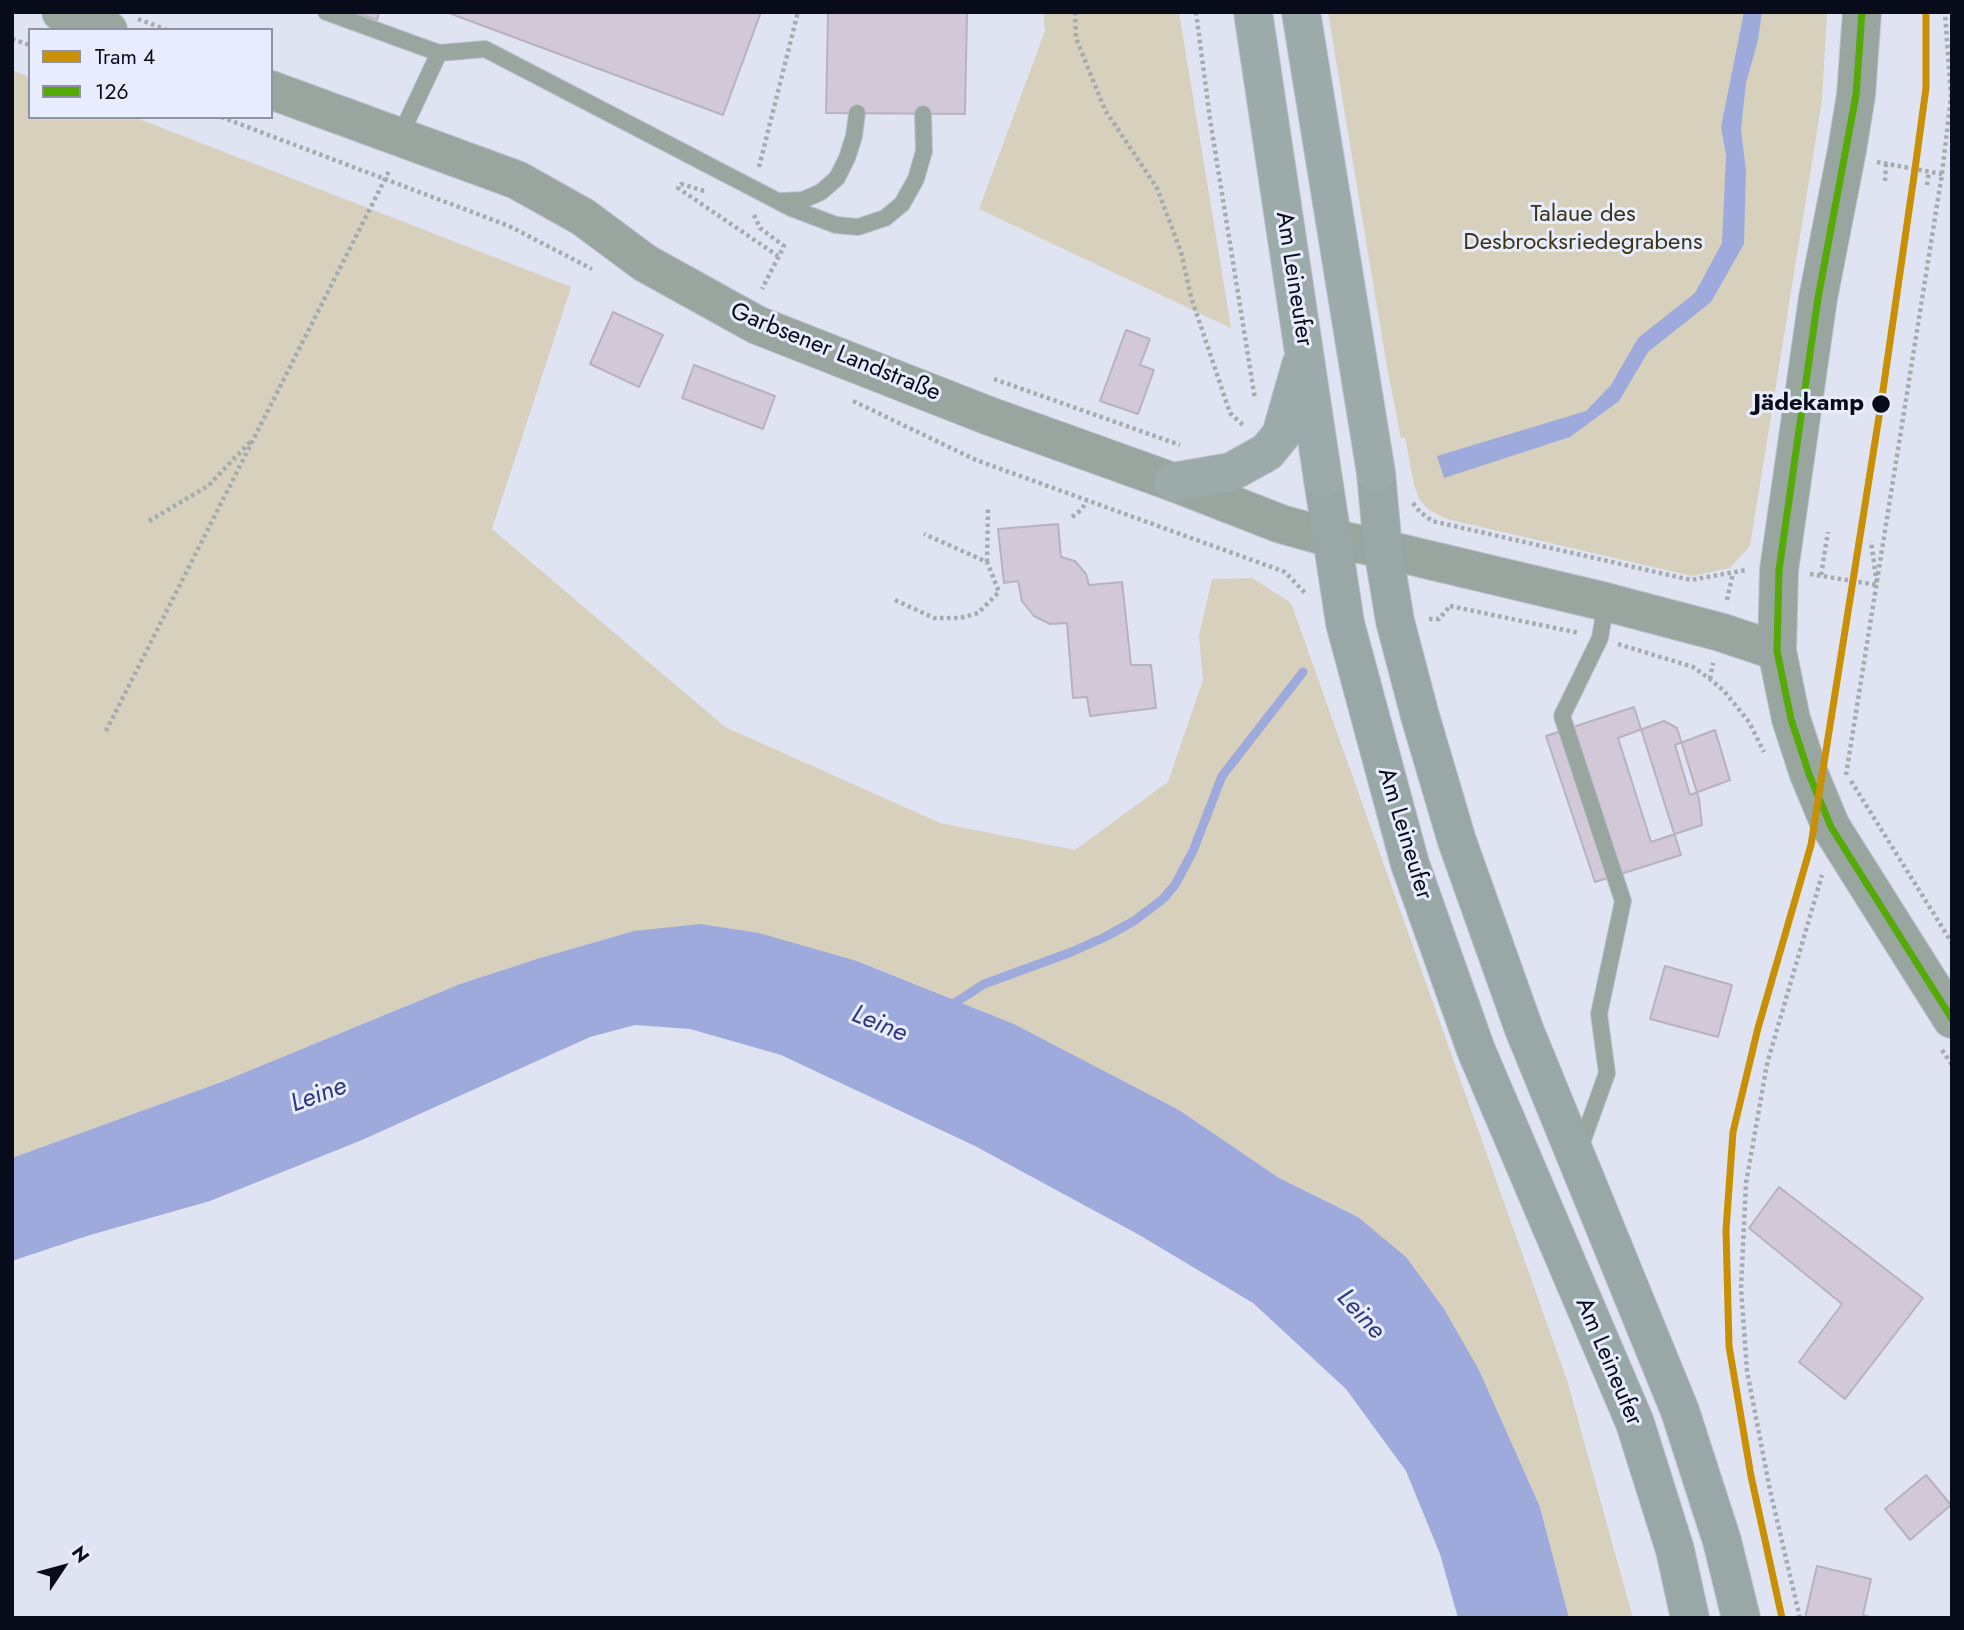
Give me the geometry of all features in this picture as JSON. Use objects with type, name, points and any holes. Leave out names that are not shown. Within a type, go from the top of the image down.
[{"type":"highway","name":"Am Leineufer","points":[[1253,12],[1323,480]]},
{"type":"highway","name":"Am Leineufer","points":[[1301,12],[1376,474]]},
{"type":"highway","points":[[1173,482],[1231,472],[1267,452],[1281,435],[1305,352]]},
{"type":"main road","name":"Am Leineufer","points":[[1376,474],[1395,621],[1457,841],[1524,1029],[1680,1411],[1722,1541],[1741,1618]]},
{"type":"main road","name":"Am Leineufer","points":[[1323,480],[1345,623],[1410,864],[1476,1050],[1635,1423],[1675,1550],[1690,1618]]},
{"type":"street","points":[[61,12],[103,28]]},
{"type":"street","points":[[1861,12],[1856,95],[1818,298],[1779,570],[1777,651],[1791,719],[1809,774],[1831,827],[1952,1019]]},
{"type":"street","name":"Garbsener Landstraße","points":[[273,91],[517,180],[583,217],[645,262],[757,325],[989,416],[1281,524],[1384,549]]},
{"type":"street","points":[[1384,549],[1603,620],[1720,632],[1777,651]]},
{"type":"lane","points":[[326,12],[439,53],[485,49],[791,208],[836,225],[858,227],[885,218],[902,204],[916,179],[924,151],[923,114]]},
{"type":"lane","points":[[402,139],[413,108],[439,53]]},
{"type":"lane","points":[[779,201],[803,200],[821,192],[837,178],[854,136],[857,113]]},
{"type":"lane","points":[[1576,1160],[1607,1073],[1599,1014],[1623,901],[1562,716],[1603,620]]},
{"type":"path","points":[[760,293],[784,246],[760,228],[749,204],[798,12]]},
{"type":"path","points":[[1075,12],[1076,38],[1105,110],[1157,188],[1181,252],[1191,297],[1230,413],[1246,427]]},
{"type":"path","points":[[1196,12],[1210,119],[1255,399]]},
{"type":"path","points":[[1944,12],[1951,97],[1942,174],[1846,774],[1952,943]]},
{"type":"path","points":[[1885,181],[1886,164],[1942,174]]},
{"type":"path","points":[[1927,185],[1929,172]]},
{"type":"path","points":[[106,731],[386,180]]},
{"type":"path","points":[[715,194],[681,184],[678,188],[778,256]]},
{"type":"path","points":[[989,377],[1183,446]]},
{"type":"path","points":[[149,521],[208,486],[256,436]]},
{"type":"path","points":[[1072,517],[1081,510],[1087,500]]},
{"type":"path","points":[[895,600],[934,618],[960,618],[978,613],[999,592],[987,562],[988,508]]},
{"type":"path","points":[[1432,521],[1691,580],[1733,573]]},
{"type":"path","points":[[1821,575],[1828,532]]},
{"type":"path","points":[[924,534],[987,562]]},
{"type":"path","points":[[1871,541],[1877,585]]},
{"type":"path","points":[[1450,606],[1603,620],[1693,667],[1724,691],[1749,722],[1767,757]]},
{"type":"path","points":[[1800,1618],[1770,1490],[1747,1371],[1741,1288],[1746,1183],[1767,1064],[1824,868]]},
{"type":"green space","points":[[1043,12],[1179,12],[1231,328],[979,209],[1045,31]]},
{"type":"green space","name":"Talaue des Desbrocksriedegrabens","points":[[1328,12],[1827,12],[1822,100],[1750,546],[1730,568],[1692,576],[1447,519],[1429,510],[1419,499],[1405,437],[1401,438],[1387,367]]},
{"type":"green space","points":[[12,70],[28,76],[28,119],[139,119],[571,287],[492,529],[725,727],[940,823],[1075,850],[1168,782],[1203,680],[1199,636],[1212,579],[1252,578],[1291,603],[1567,1380],[1633,1618],[1569,1618],[1540,1507],[1479,1370],[1358,1217],[1279,1178],[1179,1110],[1014,1024],[858,961],[634,931],[460,984],[224,1081],[12,1158]]},
{"type":"water","points":[[1744,12],[1762,12],[1758,40],[1746,83],[1741,129],[1746,171],[1744,244],[1711,302],[1648,352],[1619,401],[1570,437],[1444,478],[1437,456],[1586,411],[1611,385],[1638,338],[1695,293],[1722,243],[1726,155],[1721,127]]},
{"type":"water","name":"Leine","points":[[701,924],[759,933],[857,961],[1014,1024],[1179,1110],[1279,1178],[1358,1217],[1406,1257],[1444,1309],[1479,1370],[1540,1507],[1569,1618],[1458,1618],[1440,1554],[1406,1471],[1346,1389],[1253,1303],[1141,1236],[975,1146],[781,1055],[690,1029],[635,1025],[590,1037],[362,1140],[210,1201],[90,1235],[12,1261],[12,1158],[224,1081],[460,984],[634,931]]},
{"type":"building","points":[[353,12],[379,12],[377,20]]},
{"type":"building","points":[[446,12],[761,12],[723,115]]},
{"type":"building","points":[[828,12],[967,12],[965,114],[826,113]]},
{"type":"building","points":[[613,312],[663,335],[639,387],[590,364]]},
{"type":"building","points":[[1126,330],[1150,339],[1140,365],[1154,370],[1138,414],[1100,401]]},
{"type":"building","points":[[694,365],[775,396],[763,429],[682,398]]},
{"type":"building","points":[[1058,524],[1061,557],[1075,561],[1086,574],[1089,585],[1122,582],[1131,665],[1151,665],[1156,708],[1090,716],[1087,697],[1073,698],[1067,623],[1050,624],[1034,616],[1022,601],[1018,581],[1004,583],[998,529]]},
{"type":"building","points":[[1634,707],[1681,855],[1595,882],[1546,736]]},
{"type":"building","points":[[1664,721],[1677,728],[1699,799],[1702,825],[1651,842],[1618,738]]},
{"type":"building","points":[[1715,730],[1730,780],[1690,795],[1675,745]]},
{"type":"building","points":[[1665,966],[1732,985],[1718,1037],[1650,1019]]},
{"type":"building","points":[[1779,1187],[1923,1298],[1845,1399],[1799,1362],[1842,1304],[1749,1228]]},
{"type":"building","points":[[1926,1475],[1951,1505],[1910,1540],[1885,1509]]},
{"type":"building","points":[[1817,1566],[1871,1579],[1863,1615],[1874,1618],[1805,1618]]},
{"type":"waterway","points":[[947,1008],[984,984],[1105,937],[1134,921],[1163,899],[1175,885],[1193,851],[1222,776],[1303,672]]},
{"type":"tram line","name":"4","points":[[1782,1618],[1751,1476],[1729,1346],[1726,1230],[1733,1132],[1758,1028],[1811,845],[1881,404],[1915,169],[1926,88],[1926,12]]},
{"type":"transit line","name":"126","points":[[1862,12],[1856,95],[1818,298],[1779,570],[1777,651],[1791,719],[1809,774],[1831,827],[1952,1019]]},
{"type":"place","name":"Jädekamp","points":[[1881,404]]}]
